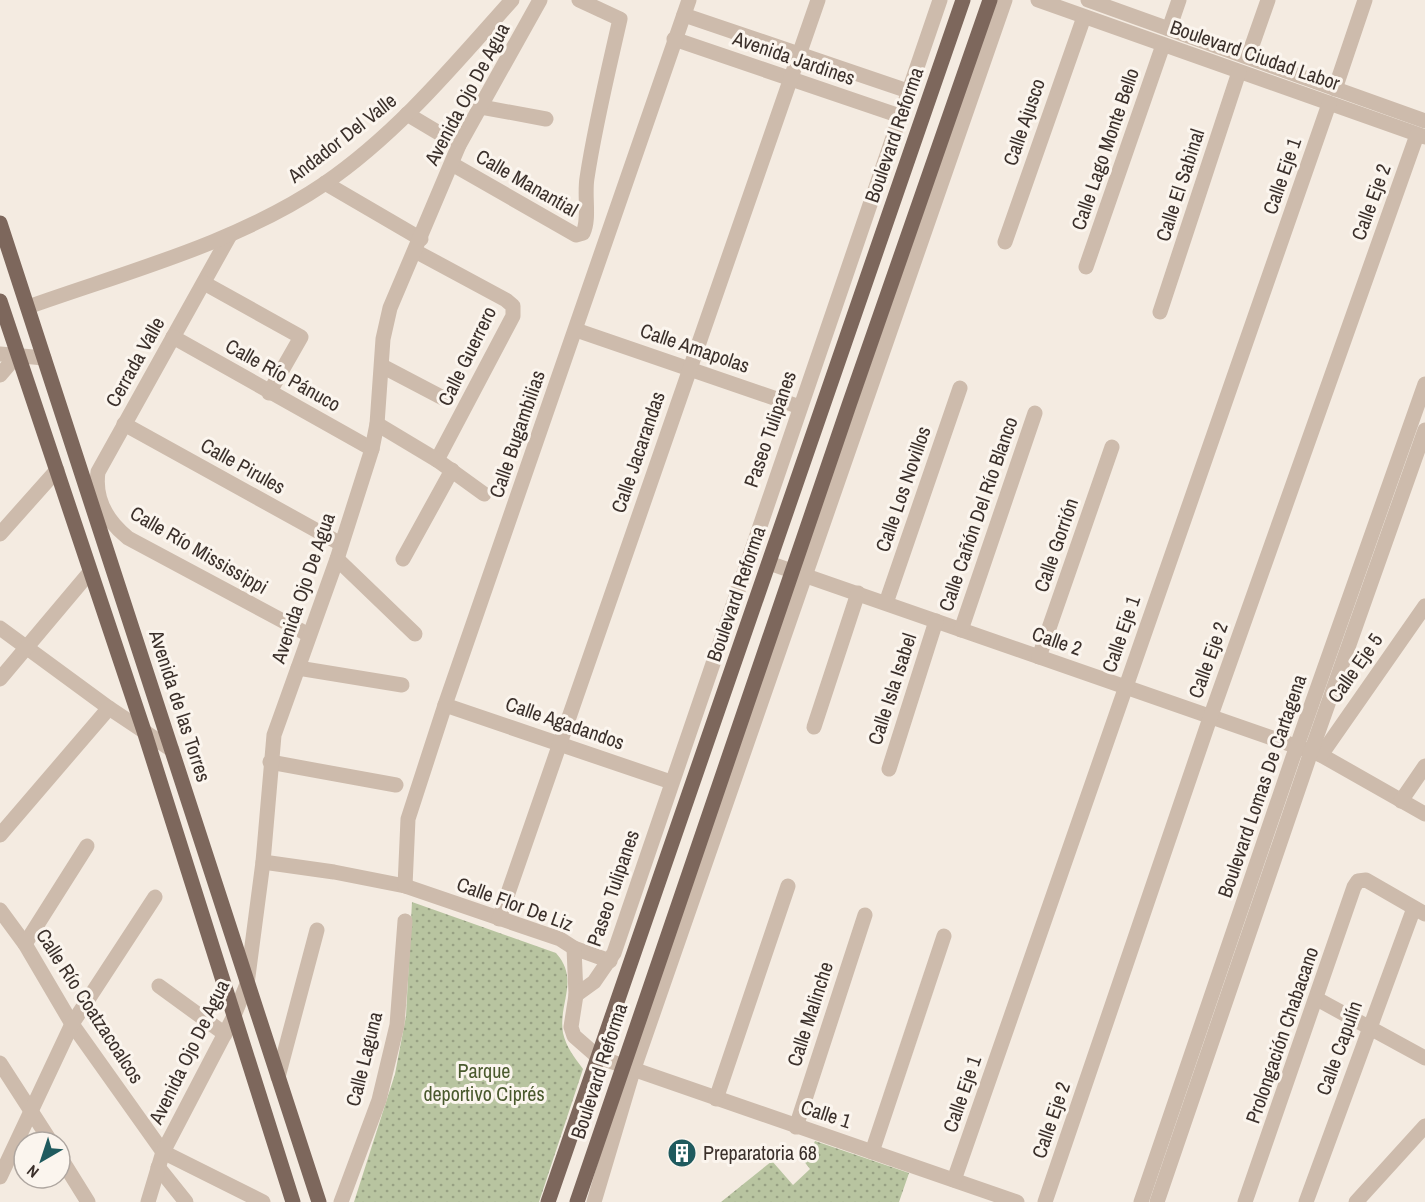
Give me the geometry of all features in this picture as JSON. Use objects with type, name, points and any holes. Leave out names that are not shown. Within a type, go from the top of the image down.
[{"type":"main road","name":"Boulevard Reforma","points":[[548,1202],[963,0]]},
{"type":"main road","name":"Boulevard Reforma","points":[[577,1202],[627,1069],[798,573],[990,0]]},
{"type":"main road","name":"Avenida de las Torres","points":[[0,223],[319,1202]]},
{"type":"main road","points":[[0,301],[145,734],[293,1202]]},
{"type":"street","name":"Andador Del Valle","points":[[28,307],[230,235],[271,216],[325,183],[407,114],[512,0]]},
{"type":"street","name":"Avenida Ojo De Agua","points":[[148,1202],[161,1160],[233,1018],[247,984],[263,862],[270,762],[280,712],[339,552],[372,449],[377,424],[383,339],[390,308],[459,144],[540,0]]},
{"type":"street","name":"Calle Manantial","points":[[452,164],[576,235],[583,233],[586,227],[585,190],[594,130],[620,19],[579,0]]},
{"type":"street","name":"Calle Bugambilias","points":[[405,886],[408,819],[445,705],[689,0]]},
{"type":"street","name":"Calle Jacarandas","points":[[499,919],[818,0]]},
{"type":"street","name":"Paseo Tulipanes","points":[[576,995],[594,982],[610,961],[940,0]]},
{"type":"street","points":[[798,573],[1005,0]]},
{"type":"street","name":"Boulevard Ciudad Labor","points":[[1038,0],[1329,104],[1423,125]]},
{"type":"street","name":"Boulevard Ciudad Labor","points":[[1090,0],[1335,89],[1423,125]]},
{"type":"street","points":[[1170,29],[1179,0]]},
{"type":"street","points":[[1248,57],[1268,0]]},
{"type":"street","points":[[1335,89],[1365,0]]},
{"type":"street","name":"Avenida Jardines","points":[[684,15],[908,91]]},
{"type":"street","name":"Calle Ajusco","points":[[1005,242],[1084,17]]},
{"type":"street","name":"Avenida Jardines","points":[[674,39],[900,116]]},
{"type":"street","name":"Calle Lago Monte Bello","points":[[1086,267],[1163,45]]},
{"type":"street","name":"Calle El Sabinal","points":[[1160,312],[1239,72]]},
{"type":"street","name":"Calle Eje 1","points":[[954,1180],[1329,104]]},
{"type":"street","points":[[481,107],[546,119]]},
{"type":"street","name":"Calle Manantial","points":[[407,114],[459,144]]},
{"type":"street","name":"Calle Eje 2","points":[[1045,1202],[1210,718],[1423,125]]},
{"type":"street","points":[[325,183],[418,245]]},
{"type":"street","name":"Cerrada Valle","points":[[105,513],[96,484],[98,472],[230,235]]},
{"type":"street","name":"Calle Guerrero","points":[[418,245],[513,306],[513,316],[438,460]]},
{"type":"street","points":[[204,283],[296,332],[301,337],[269,393]]},
{"type":"street","name":"Calle Amapolas","points":[[576,330],[800,407]]},
{"type":"street","name":"Calle Río Pánuco","points":[[173,337],[372,449]]},
{"type":"street","points":[[0,354],[44,358]]},
{"type":"street","points":[[0,375],[18,354]]},
{"type":"street","points":[[382,366],[443,398]]},
{"type":"street","name":"Boulevard Lomas De Cartagena","points":[[1309,752],[1425,384]]},
{"type":"street","name":"Calle Los Novillos","points":[[886,603],[960,388]]},
{"type":"street","name":"Calle Cañón Del Río Blanco","points":[[961,630],[1035,413]]},
{"type":"street","name":"Calle Pirules","points":[[124,424],[339,552],[415,634]]},
{"type":"street","points":[[377,424],[438,460],[484,494]]},
{"type":"street","name":"Boulevard Lomas De Cartagena","points":[[1141,1202],[1213,1016],[1425,430]]},
{"type":"street","name":"Calle Gorrión","points":[[1039,657],[1112,447]]},
{"type":"street","points":[[0,534],[57,470]]},
{"type":"street","points":[[403,559],[452,470]]},
{"type":"street","name":"Calle Río Mississippi","points":[[105,513],[115,528],[128,538],[309,635]]},
{"type":"street","name":"Calle 2","points":[[769,563],[1309,752],[1425,814]]},
{"type":"street","points":[[0,680],[90,572]]},
{"type":"street","points":[[814,728],[858,593]]},
{"type":"street","name":"Calle Eje 5","points":[[1309,752],[1425,606]]},
{"type":"street","name":"Calle Isla Isabel","points":[[889,769],[936,621]]},
{"type":"street","points":[[0,628],[108,708],[172,750]]},
{"type":"street","points":[[298,668],[402,685]]},
{"type":"street","name":"Calle Agadandos","points":[[445,705],[671,782]]},
{"type":"street","points":[[0,836],[108,708]]},
{"type":"street","points":[[270,762],[396,784]]},
{"type":"street","points":[[1401,801],[1425,766]]},
{"type":"street","points":[[25,944],[87,846]]},
{"type":"street","name":"Calle Flor De Liz","points":[[263,862],[334,872],[405,886],[560,939],[574,948],[610,961]]},
{"type":"street","name":"Prolongación Chabacano","points":[[1245,1202],[1354,887],[1358,881],[1366,880],[1420,911]]},
{"type":"street","points":[[716,1100],[788,886]]},
{"type":"street","points":[[0,1177],[72,1024],[155,897]]},
{"type":"street","name":"Calle Río Coatzacoalcos","points":[[0,910],[25,944],[72,1024],[161,1160],[261,1202]]},
{"type":"street","name":"Calle Capulín","points":[[1306,1202],[1369,1025],[1420,911]]},
{"type":"street","name":"Calle Malinche","points":[[796,1127],[865,915]]},
{"type":"street","name":"Calle Laguna","points":[[341,1202],[379,1100],[397,1025],[405,921]]},
{"type":"street","points":[[278,1077],[317,930]]},
{"type":"street","points":[[872,1152],[944,936]]},
{"type":"street","points":[[574,948],[576,995]]},
{"type":"street","points":[[159,986],[225,1034]]},
{"type":"street","name":"Calle 1","points":[[576,995],[572,1027],[574,1036],[598,1057],[716,1100],[1017,1202]]},
{"type":"street","points":[[1317,999],[1424,1052]]},
{"type":"street","name":"Boulevard Lomas De Cartagena","points":[[1157,1202],[1213,1016]]},
{"type":"street","points":[[0,1063],[43,1130]]},
{"type":"street","points":[[594,1202],[627,1069]]},
{"type":"street","points":[[1356,1202],[1425,1126]]},
{"type":"street","points":[[161,1160],[186,1202]]},
{"type":"street","points":[[72,1176],[88,1202]]},
{"type":"green space","name":"Parque deportivo Ciprés","points":[[412,902],[556,953],[563,963],[567,973],[567,982],[562,1022],[563,1033],[569,1048],[583,1069],[539,1202],[354,1202],[395,1074],[406,1016]]},
{"type":"green space","points":[[815,1141],[909,1173],[899,1202],[721,1202],[772,1161],[793,1185],[810,1169],[799,1155],[807,1146],[812,1148]]},
{"type":"place","name":"Preparatoria 68","points":[[682,1153]]}]
